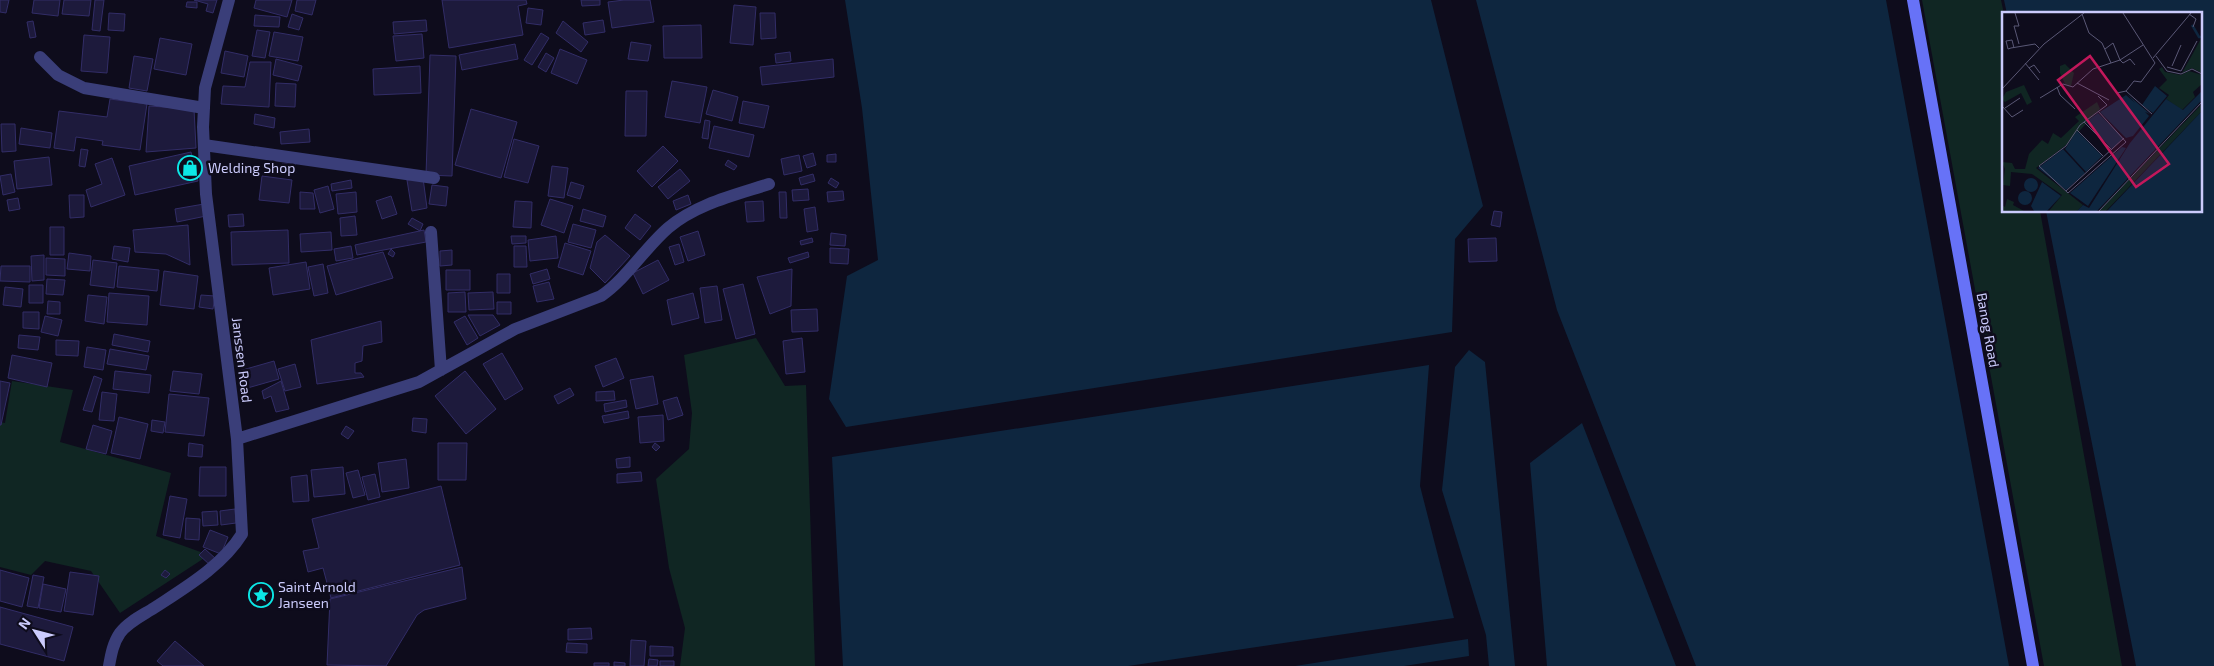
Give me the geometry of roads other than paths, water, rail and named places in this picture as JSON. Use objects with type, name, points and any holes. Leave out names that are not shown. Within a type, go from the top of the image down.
[{"type":"street","name":"Janssen Road","points":[[109,666],[114,645],[120,633],[128,625],[222,560],[234,548],[242,534],[237,439],[206,194],[204,145],[205,88],[229,0]]},
{"type":"street","name":"Banog Road","points":[[1913,0],[2032,666]]},
{"type":"street","points":[[40,57],[58,75],[84,88],[204,108]]},
{"type":"street","points":[[204,145],[434,178]]},
{"type":"street","points":[[237,439],[418,382],[515,329],[601,296],[613,288],[669,228],[702,207],[769,184]]},
{"type":"street","points":[[431,232],[441,370]]},
{"type":"water","points":[[845,0],[1431,0],[1483,206],[1455,239],[1452,332],[846,427],[829,399],[847,276],[878,260],[862,108]]},
{"type":"water","points":[[1476,0],[1886,0],[2009,666],[1696,666],[1557,310]]},
{"type":"water","points":[[2004,0],[2214,0],[2214,666],[2136,666],[2046,212],[2202,212],[2202,12],[2007,12]]},
{"type":"water","points":[[1469,350],[1485,362],[1515,666],[1489,666],[1486,635],[1442,490],[1455,367]]},
{"type":"water","points":[[1429,365],[1420,486],[1454,618],[1128,666],[843,666],[832,457]]},
{"type":"water","points":[[1582,423],[1676,666],[1547,666],[1530,463]]},
{"type":"water","points":[[1468,639],[1469,656],[1404,666],[1295,666]]},
{"type":"place","name":"Welding Shop","points":[[190,168]]},
{"type":"place","name":"Saint Arnold Janseen","points":[[261,595]]}]
